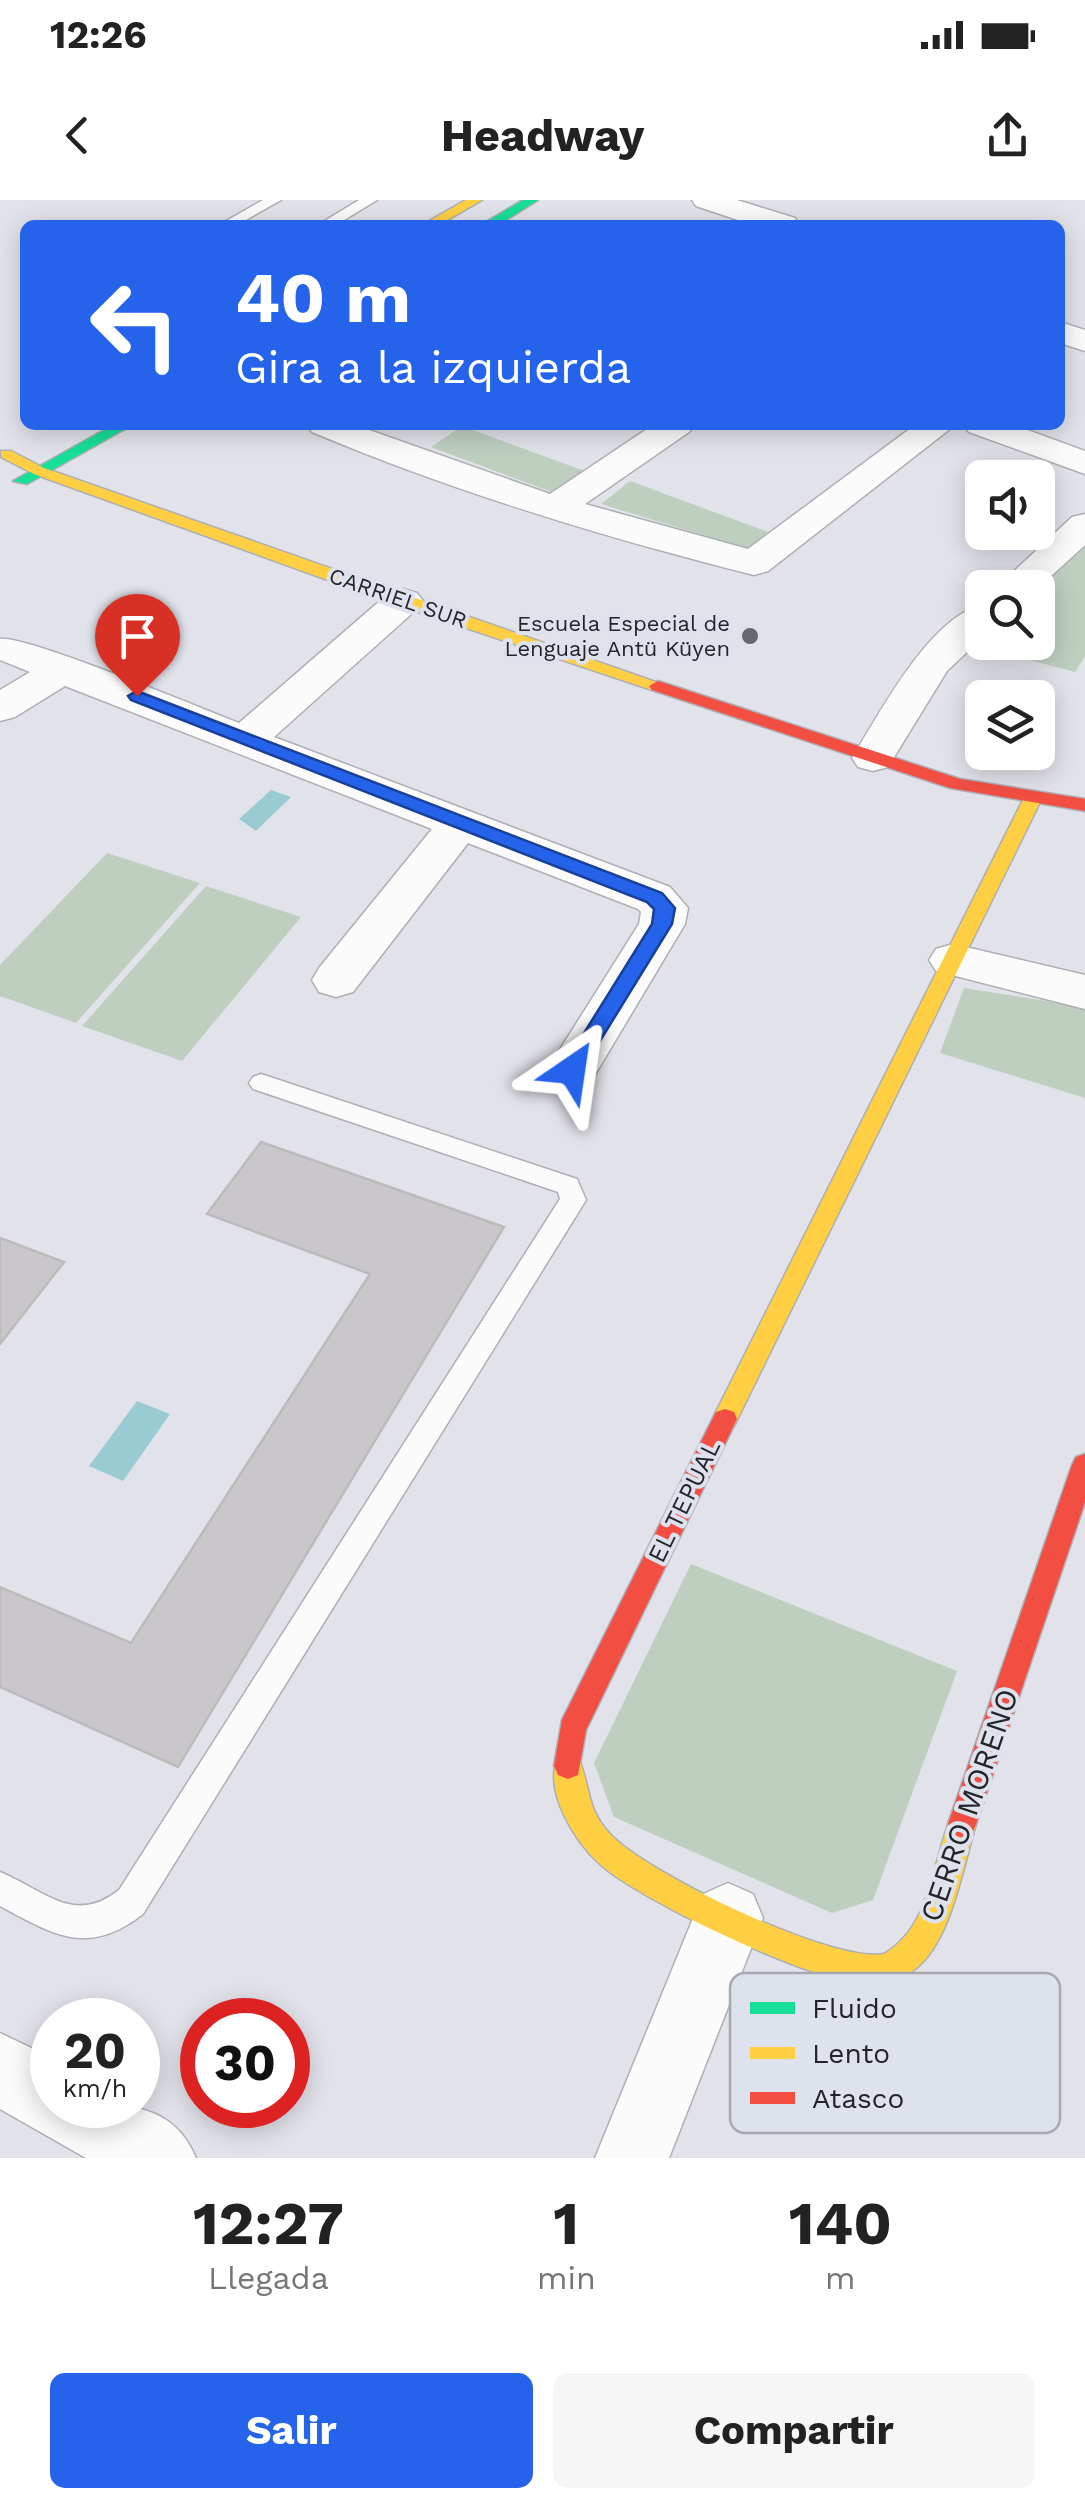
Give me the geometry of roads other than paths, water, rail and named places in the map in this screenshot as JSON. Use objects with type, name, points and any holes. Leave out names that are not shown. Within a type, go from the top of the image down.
[{"type":"street","points":[[439,220],[476,200]]},
{"type":"street","points":[[497,220],[532,200]]},
{"type":"street","points":[[693,202],[783,219]]},
{"type":"street","points":[[693,202],[731,220]]},
{"type":"street","points":[[0,492],[115,430]]},
{"type":"street","points":[[335,430],[376,448],[554,508],[754,562],[930,430]]},
{"type":"street","points":[[376,448],[406,430]]},
{"type":"street","points":[[554,508],[671,430]]},
{"type":"street","points":[[995,430],[1085,463]]},
{"type":"street","points":[[3,463],[36,438]]},
{"type":"street","name":"CARRIEL SUR","points":[[3,463],[39,470],[403,601],[872,758],[957,784],[1085,805]]},
{"type":"street","points":[[1036,570],[1085,525]]},
{"type":"street","points":[[247,738],[403,601]]},
{"type":"street","points":[[872,758],[931,664],[965,633]]},
{"type":"street","points":[[8,649],[634,887],[654,898],[664,908],[662,924],[572,1070]]},
{"type":"street","points":[[0,708],[64,668]]},
{"type":"street","name":"EL TEPUAL","points":[[728,1918],[604,1850],[574,1803],[567,1777],[567,1748],[580,1711],[1033,798]]},
{"type":"street","points":[[336,980],[460,822]]},
{"type":"street","points":[[952,960],[1085,992]]},
{"type":"street","name":"CERRO MORENO","points":[[728,1918],[849,1969],[891,1968],[922,1942],[1085,1465]]},
{"type":"street","points":[[632,2158],[728,1918]]},
{"type":"street","points":[[0,2069],[30,2086]]},
{"type":"street","points":[[105,2128],[159,2158]]},
{"type":"lane","points":[[236,220],[274,200]]},
{"type":"lane","points":[[334,220],[370,200]]},
{"type":"lane","points":[[0,1888],[65,1921],[90,1925],[113,1920],[131,1902],[573,1200],[568,1186],[260,1083]]},
{"type":"water","points":[[271,790],[291,797],[256,831],[239,819]]},
{"type":"water","points":[[137,1401],[170,1414],[123,1481],[89,1466]]},
{"type":"place","name":"Escuela Especial de Lenguaje Antü Küyen","points":[[750,636]]}]
